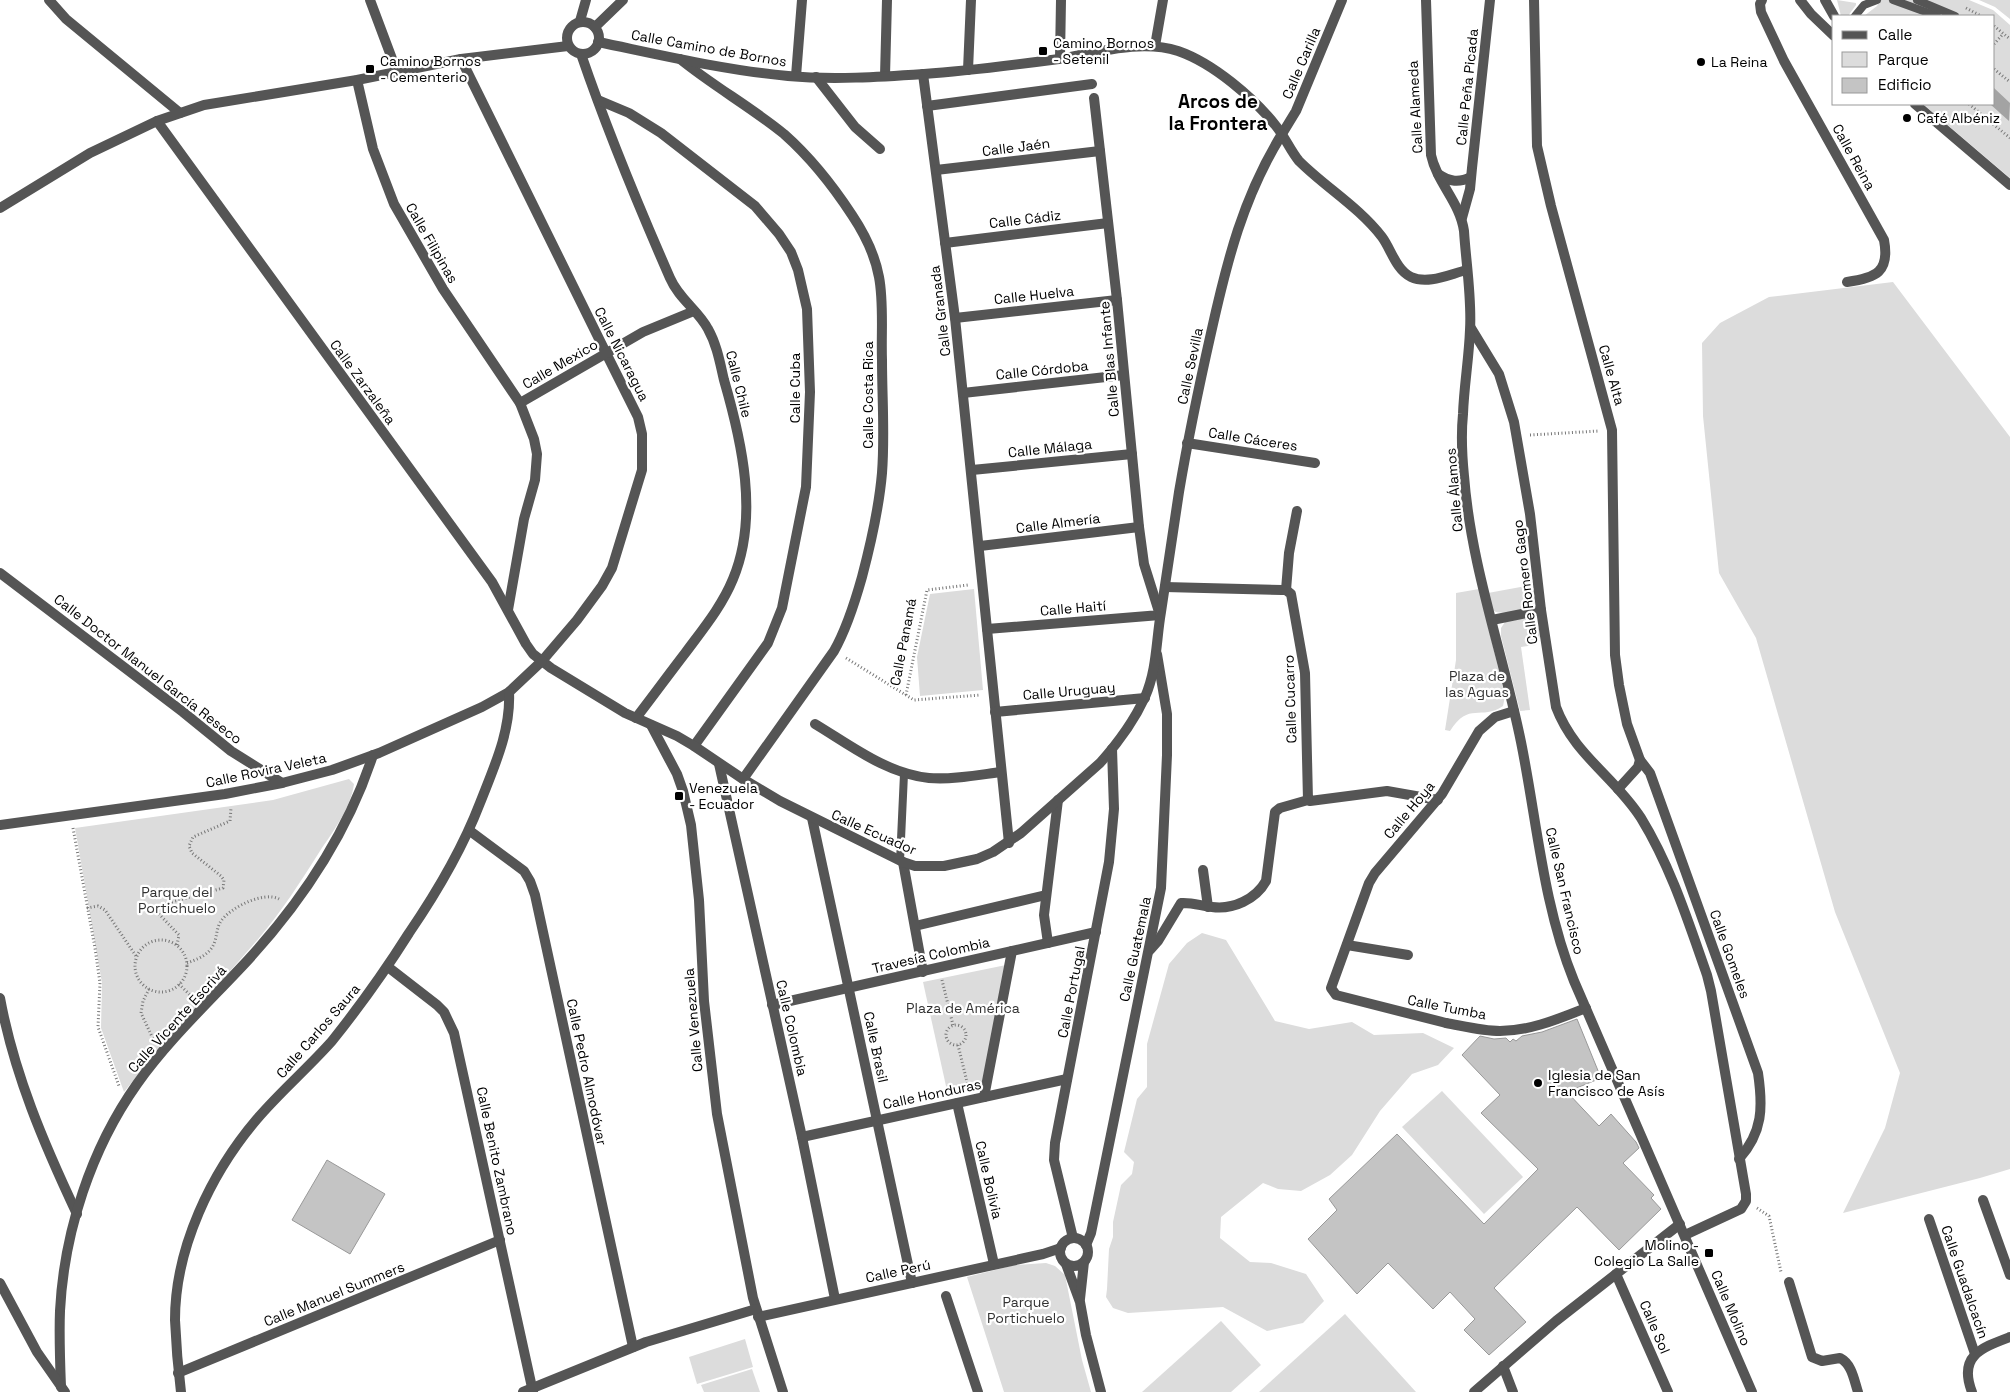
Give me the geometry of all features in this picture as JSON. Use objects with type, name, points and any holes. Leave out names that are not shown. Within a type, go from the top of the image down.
[{"type":"street","points":[[49,0],[66,19],[180,113]]},
{"type":"street","points":[[370,0],[397,72]]},
{"type":"street","points":[[580,22],[586,0]]},
{"type":"street","points":[[595,27],[623,0]]},
{"type":"street","points":[[796,76],[802,0]]},
{"type":"street","points":[[885,76],[887,0]]},
{"type":"street","points":[[968,70],[971,0]]},
{"type":"street","points":[[1060,58],[1061,0]]},
{"type":"street","points":[[1155,46],[1163,0]]},
{"type":"street","name":"Calle Carilla","points":[[1282,134],[1296,111],[1342,0]]},
{"type":"street","name":"Calle Alameda","points":[[1426,0],[1429,121],[1431,155],[1435,172]]},
{"type":"street","name":"Calle Peña Picada","points":[[1462,218],[1471,177],[1490,0]]},
{"type":"street","name":"Calle Alta","points":[[1534,0],[1535,125],[1539,156],[1550,206],[1612,430],[1615,655],[1626,718],[1640,760]]},
{"type":"street","name":"Calle Reina","points":[[1762,0],[1760,4],[1761,12],[1784,61],[1884,240],[1885,261],[1877,274],[1866,280],[1847,282]]},
{"type":"street","points":[[1800,0],[1811,14],[1832,34]]},
{"type":"street","points":[[1825,0],[1833,15]]},
{"type":"street","points":[[585,22],[595,27],[598,32],[598,42],[590,52],[581,54],[568,46],[566,36],[575,23],[585,22]]},
{"type":"street","name":"Calle Camino de Bornos","points":[[598,42],[680,59],[764,73],[816,77],[923,74],[1060,58],[1114,49],[1155,46],[1166,48],[1185,54],[1215,70],[1266,113],[1282,134],[1298,161],[1377,231],[1403,272],[1425,280],[1467,270]]},
{"type":"street","points":[[0,208],[70,164],[157,121],[222,101],[357,80],[461,59],[568,46]]},
{"type":"street","name":"Calle Chile","points":[[581,54],[671,279],[679,295],[708,329],[714,342],[733,411],[741,451],[745,498],[744,537],[733,579],[724,597],[701,632],[636,718]]},
{"type":"street","name":"Calle Nicaragua","points":[[461,59],[638,417],[642,434],[642,470],[612,568],[602,586],[577,620],[542,662]]},
{"type":"street","name":"Calle Costa Rica","points":[[680,59],[704,78],[767,121],[798,147],[828,182],[854,217],[875,262],[881,291],[882,473],[874,528],[859,589],[846,627],[834,651],[743,780]]},
{"type":"street","name":"Calle Granada","points":[[923,74],[955,318],[980,546]]},
{"type":"street","points":[[816,77],[855,127],[880,149]]},
{"type":"street","name":"Calle Filipinas","points":[[357,80],[373,149],[394,204],[442,289],[520,403],[534,438],[537,468],[521,534],[508,610]]},
{"type":"street","points":[[927,106],[1092,84]]},
{"type":"street","name":"Calle Blas Infante","points":[[1094,98],[1117,300],[1139,527],[1144,564],[1160,615]]},
{"type":"street","name":"Calle Cuba","points":[[598,100],[629,113],[661,133],[755,206],[779,234],[790,252],[798,270],[807,309],[810,392],[806,488],[782,608],[768,643],[694,746]]},
{"type":"street","points":[[1916,105],[2010,185]]},
{"type":"street","name":"Calle Zarzaleña","points":[[157,121],[492,582],[526,644],[542,662]]},
{"type":"street","name":"Calle Sevilla","points":[[1160,615],[1187,443],[1234,239],[1257,178],[1282,134]]},
{"type":"street","name":"Calle Jaén","points":[[936,170],[1100,151]]},
{"type":"street","points":[[1435,172],[1446,180],[1456,182],[1471,177]]},
{"type":"street","points":[[1435,172],[1462,218]]},
{"type":"street","name":"Calle Álamos","points":[[1462,218],[1470,328],[1462,417],[1464,475],[1473,546],[1483,593],[1492,620]]},
{"type":"street","name":"Calle Cádiz","points":[[945,243],[1108,223]]},
{"type":"street","name":"Calle Huelva","points":[[955,318],[1117,300]]},
{"type":"street","name":"Calle Mexico","points":[[520,403],[643,332],[694,311]]},
{"type":"street","name":"Calle Romero Gago","points":[[1470,328],[1499,374],[1517,435],[1530,514],[1541,610],[1556,707],[1561,722],[1577,747],[1604,775]]},
{"type":"street","name":"Calle Córdoba","points":[[963,392],[1124,375]]},
{"type":"street","name":"Calle Cáceres","points":[[1187,443],[1315,463]]},
{"type":"street","name":"Calle Málaga","points":[[972,470],[1132,454]]},
{"type":"street","points":[[1165,587],[1286,590],[1289,553],[1297,511]]},
{"type":"street","name":"Calle Almería","points":[[980,546],[1139,527]]},
{"type":"street","points":[[980,546],[1009,843]]},
{"type":"street","name":"Calle Doctor Manuel García Reseco","points":[[0,573],[231,751],[282,783]]},
{"type":"street","name":"Calle Cucarro","points":[[1286,590],[1293,599],[1305,673],[1306,797],[1308,800]]},
{"type":"street","points":[[1514,711],[1492,620],[1541,610]]},
{"type":"street","name":"Calle Ecuador","points":[[542,662],[636,718],[694,746],[743,780],[812,818],[901,862],[929,867],[959,863],[985,856],[1009,843],[1100,763],[1112,749],[1145,698],[1157,654],[1160,615]]},
{"type":"street","name":"Calle Haití","points":[[987,629],[1160,615]]},
{"type":"street","name":"Calle Guatemala","points":[[1086,1245],[1091,1233],[1161,888],[1167,714],[1157,654]]},
{"type":"street","name":"Calle Rovira Veleta","points":[[0,826],[229,793],[282,783],[332,770],[373,755],[482,707],[509,692],[542,662]]},
{"type":"street","name":"Calle Carlos Saura","points":[[181,1392],[175,1319],[183,1262],[189,1238],[213,1183],[232,1151],[257,1118],[324,1049],[369,993],[435,894],[470,831],[502,745],[509,714],[509,692]]},
{"type":"street","name":"Calle Uruguay","points":[[995,712],[1145,698]]},
{"type":"street","name":"Calle Hoya","points":[[1332,992],[1331,988],[1374,873],[1438,800],[1479,730],[1495,717],[1514,711]]},
{"type":"street","name":"Calle San Francisco","points":[[1514,711],[1535,825],[1562,949],[1685,1235]]},
{"type":"street","points":[[815,724],[883,765],[904,774],[924,778],[943,778],[1001,772]]},
{"type":"street","name":"Calle Venezuela","points":[[651,725],[677,774],[686,800],[691,825],[699,900],[704,1001],[717,1114],[749,1282],[757,1313],[784,1392]]},
{"type":"street","name":"Calle Portugal","points":[[1073,1238],[1061,1192],[1054,1152],[1096,932],[1112,835],[1114,809],[1112,749]]},
{"type":"street","name":"Calle Vicente Escrivá","points":[[63,1389],[60,1310],[64,1276],[77,1214],[98,1154],[137,1084],[164,1051],[249,959],[292,907],[321,864],[353,809],[363,787],[373,755]]},
{"type":"street","points":[[1618,788],[1638,767],[1640,760]]},
{"type":"street","name":"Calle Gomeles","points":[[1640,760],[1650,773],[1758,1073],[1759,1126],[1750,1147],[1739,1159]]},
{"type":"street","name":"Calle Colombia","points":[[719,764],[802,1137],[835,1299]]},
{"type":"street","name":"Calle Gomeles","points":[[1604,775],[1618,788],[1640,817],[1669,872],[1707,975],[1729,1092],[1746,1201]]},
{"type":"street","points":[[1148,952],[1158,941],[1181,903],[1223,908],[1244,901],[1263,888],[1266,881],[1275,812],[1280,808],[1308,800],[1386,791],[1438,800]]},
{"type":"street","points":[[1048,943],[1044,915],[1058,800]]},
{"type":"street","name":"Calle Brasil","points":[[812,818],[912,1283]]},
{"type":"street","name":"Calle Pedro Almodóvar","points":[[470,831],[524,870],[535,895],[633,1347]]},
{"type":"street","points":[[901,862],[923,972]]},
{"type":"street","points":[[1203,870],[1208,907]]},
{"type":"street","points":[[915,926],[1046,895]]},
{"type":"street","name":"Travesía Colombia","points":[[772,1005],[1096,932]]},
{"type":"street","points":[[1347,945],[1408,956]]},
{"type":"street","points":[[984,1097],[1012,951]]},
{"type":"street","name":"Calle Benito Zambrano","points":[[388,967],[437,1005],[444,1012],[454,1033],[500,1240],[529,1391]]},
{"type":"street","name":"Calle Tumba","points":[[1332,992],[1336,995],[1446,1023],[1500,1031],[1538,1026],[1586,1008]]},
{"type":"street","points":[[0,998],[16,1064],[29,1106],[48,1155],[77,1214]]},
{"type":"street","name":"Calle Honduras","points":[[802,1137],[1067,1079]]},
{"type":"street","name":"Calle Bolivia","points":[[957,1103],[994,1264]]},
{"type":"street","points":[[1983,1200],[2010,1276]]},
{"type":"street","points":[[1685,1235],[1740,1209],[1746,1201]]},
{"type":"street","name":"Calle Guadalcacín","points":[[1928,1219],[1975,1354]]},
{"type":"street","points":[[1474,1392],[1556,1321],[1680,1224]]},
{"type":"street","name":"Calle Molino","points":[[1685,1235],[1752,1392]]},
{"type":"street","points":[[1080,1302],[1084,1262],[1088,1253],[1086,1245],[1079,1239],[1073,1238],[1064,1242],[1063,1256],[1080,1302],[1100,1392]]},
{"type":"street","name":"Calle Manuel Summers","points":[[178,1373],[500,1240]]},
{"type":"street","name":"Calle Perú","points":[[529,1391],[660,1337],[757,1313],[835,1299],[1043,1254],[1063,1256]]},
{"type":"street","points":[[1063,1256],[1076,1266],[1084,1262]]},
{"type":"street","name":"Calle Sol","points":[[1616,1274],[1668,1392]]},
{"type":"street","points":[[1789,1282],[1812,1357],[1822,1361],[1840,1358],[1845,1360],[1858,1392]]},
{"type":"street","points":[[0,1283],[37,1352],[63,1389]]},
{"type":"street","points":[[946,1296],[978,1392]]},
{"type":"street","name":"Calle Guadalcacín","points":[[1972,1392],[1968,1374],[1969,1363],[1975,1354],[1983,1347],[2010,1337]]},
{"type":"street","points":[[1503,1366],[1513,1392]]},
{"type":"lane","points":[[1856,15],[1864,5],[1877,0]]},
{"type":"lane","points":[[1893,0],[1934,15]]},
{"type":"lane","points":[[1916,0],[1953,15]]},
{"type":"lane","points":[[901,862],[904,774]]},
{"type":"path","points":[[1995,27],[2010,39]]},
{"type":"path","points":[[1995,43],[2003,34]]},
{"type":"path","points":[[1995,70],[2010,82]]},
{"type":"path","points":[[1970,105],[2010,138]]},
{"type":"path","points":[[1517,435],[1612,430]]},
{"type":"path","name":"Calle Panamá","points":[[906,695],[927,590],[983,583]]},
{"type":"path","name":"Calle Panamá","points":[[834,651],[914,700],[993,694]]},
{"type":"path","points":[[177,945],[179,935],[158,913],[157,906],[223,888],[224,880],[221,876],[192,853],[189,846],[193,837],[230,820],[231,806],[229,793]]},
{"type":"path","points":[[70,816],[100,983],[98,1027],[125,1103]]},
{"type":"path","points":[[187,963],[211,950],[221,921],[240,906],[262,897],[276,897],[292,907]]},
{"type":"path","points":[[87,908],[98,906],[105,910],[136,957]]},
{"type":"path","points":[[167,940],[177,945],[186,956],[187,963],[186,974],[181,982],[175,988],[166,991],[149,989],[137,976],[135,968],[136,957],[144,946],[151,941],[167,940]]},
{"type":"path","points":[[939,968],[953,1025]]},
{"type":"path","points":[[149,989],[143,1000],[140,1012],[154,1042],[164,1051]]},
{"type":"path","points":[[953,1025],[960,1026],[966,1033],[965,1040],[958,1045],[950,1044],[946,1038],[946,1031],[953,1025]]},
{"type":"path","points":[[958,1045],[971,1100]]},
{"type":"path","points":[[1746,1201],[1769,1216],[1780,1272],[1789,1282]]},
{"type":"green space","points":[[1837,0],[1856,3],[1849,15],[1841,15]]},
{"type":"green space","points":[[1880,0],[1969,0],[1993,10],[2010,25],[2010,178],[1924,105],[1995,105],[1995,15],[1865,15],[1877,6]]},
{"type":"green space","points":[[1979,0],[2010,0],[2010,19],[1995,7]]},
{"type":"green space","points":[[1893,282],[2010,437],[2010,1169],[1843,1213],[1885,1128],[1900,1073],[1835,912],[1756,638],[1719,573],[1703,416],[1702,343],[1720,323],[1769,297]]},
{"type":"green space","points":[[1532,585],[1536,601],[1530,607],[1503,613],[1494,611],[1491,608],[1488,593]]},
{"type":"green space","points":[[974,589],[983,690],[920,696],[917,657],[930,594]]},
{"type":"green space","name":"Plaza de las Aguas","points":[[1479,589],[1505,696],[1503,706],[1488,712],[1469,714],[1457,722],[1450,731],[1445,730],[1456,660],[1456,593]]},
{"type":"green space","points":[[1527,617],[1537,625],[1540,637],[1536,645],[1521,647],[1530,710],[1520,711],[1501,636],[1501,628],[1505,622]]},
{"type":"green space","name":"Parque del Portichuelo","points":[[349,779],[354,784],[352,793],[336,828],[283,907],[259,938],[157,1052],[124,1092],[101,1028],[102,983],[75,828],[273,800]]},
{"type":"green space","points":[[1202,933],[1226,940],[1275,1021],[1309,1029],[1352,1022],[1374,1035],[1423,1033],[1454,1048],[1438,1065],[1412,1074],[1380,1111],[1352,1155],[1330,1175],[1301,1191],[1278,1189],[1263,1183],[1221,1217],[1220,1238],[1250,1262],[1271,1263],[1306,1274],[1324,1301],[1303,1323],[1267,1331],[1223,1307],[1128,1313],[1113,1308],[1106,1297],[1113,1222],[1121,1185],[1132,1174],[1134,1162],[1124,1152],[1137,1099],[1147,1087],[1147,1044],[1169,964],[1187,943]]},
{"type":"green space","name":"Plaza de América","points":[[1006,965],[983,1087],[948,1095],[923,982]]},
{"type":"green space","points":[[1442,1091],[1523,1177],[1484,1214],[1402,1127]]},
{"type":"green space","name":"Parque Portichuelo","points":[[1046,1263],[1055,1266],[1065,1275],[1082,1360],[1091,1392],[1004,1392],[967,1277],[1015,1265]]},
{"type":"green space","points":[[1345,1314],[1416,1392],[1259,1392]]},
{"type":"green space","points":[[1221,1321],[1261,1365],[1231,1392],[1142,1392]]},
{"type":"green space","points":[[745,1339],[753,1367],[697,1384],[689,1357]]},
{"type":"green space","points":[[752,1369],[760,1392],[704,1392],[701,1385]]},
{"type":"shaded area","points":[[1995,89],[2010,103],[2009,121],[1991,105],[1995,105]]},
{"type":"building","points":[[1577,1019],[1601,1078],[1567,1092],[1599,1126],[1611,1114],[1636,1142],[1639,1148],[1623,1163],[1654,1195],[1651,1198],[1661,1209],[1619,1250],[1577,1207],[1494,1288],[1526,1322],[1489,1355],[1464,1330],[1475,1319],[1450,1292],[1433,1309],[1388,1263],[1357,1294],[1308,1239],[1337,1210],[1329,1199],[1397,1134],[1484,1224],[1538,1169],[1481,1113],[1500,1095],[1462,1055],[1480,1036],[1494,1039],[1506,1038],[1510,1042],[1513,1039],[1516,1041],[1522,1036],[1542,1032]]},
{"type":"building","points":[[327,1160],[385,1194],[350,1254],[292,1220]]},
{"type":"place","name":"Camino Bornos - Setenil","points":[[1043,51]]},
{"type":"place","name":"La Reina","points":[[1701,62]]},
{"type":"place","name":"Camino Bornos - Cementerio","points":[[370,69]]},
{"type":"place","name":"Café Albéniz","points":[[1907,118]]},
{"type":"place","name":"Venezuela - Ecuador","points":[[679,796]]},
{"type":"place","name":"Iglesia de San Francisco de Asís","points":[[1538,1083]]},
{"type":"place","name":"Molino - Colegio La Salle","points":[[1709,1253]]},
{"type":"district","name":"Arcos de la Frontera","points":[[1218,112]]}]
